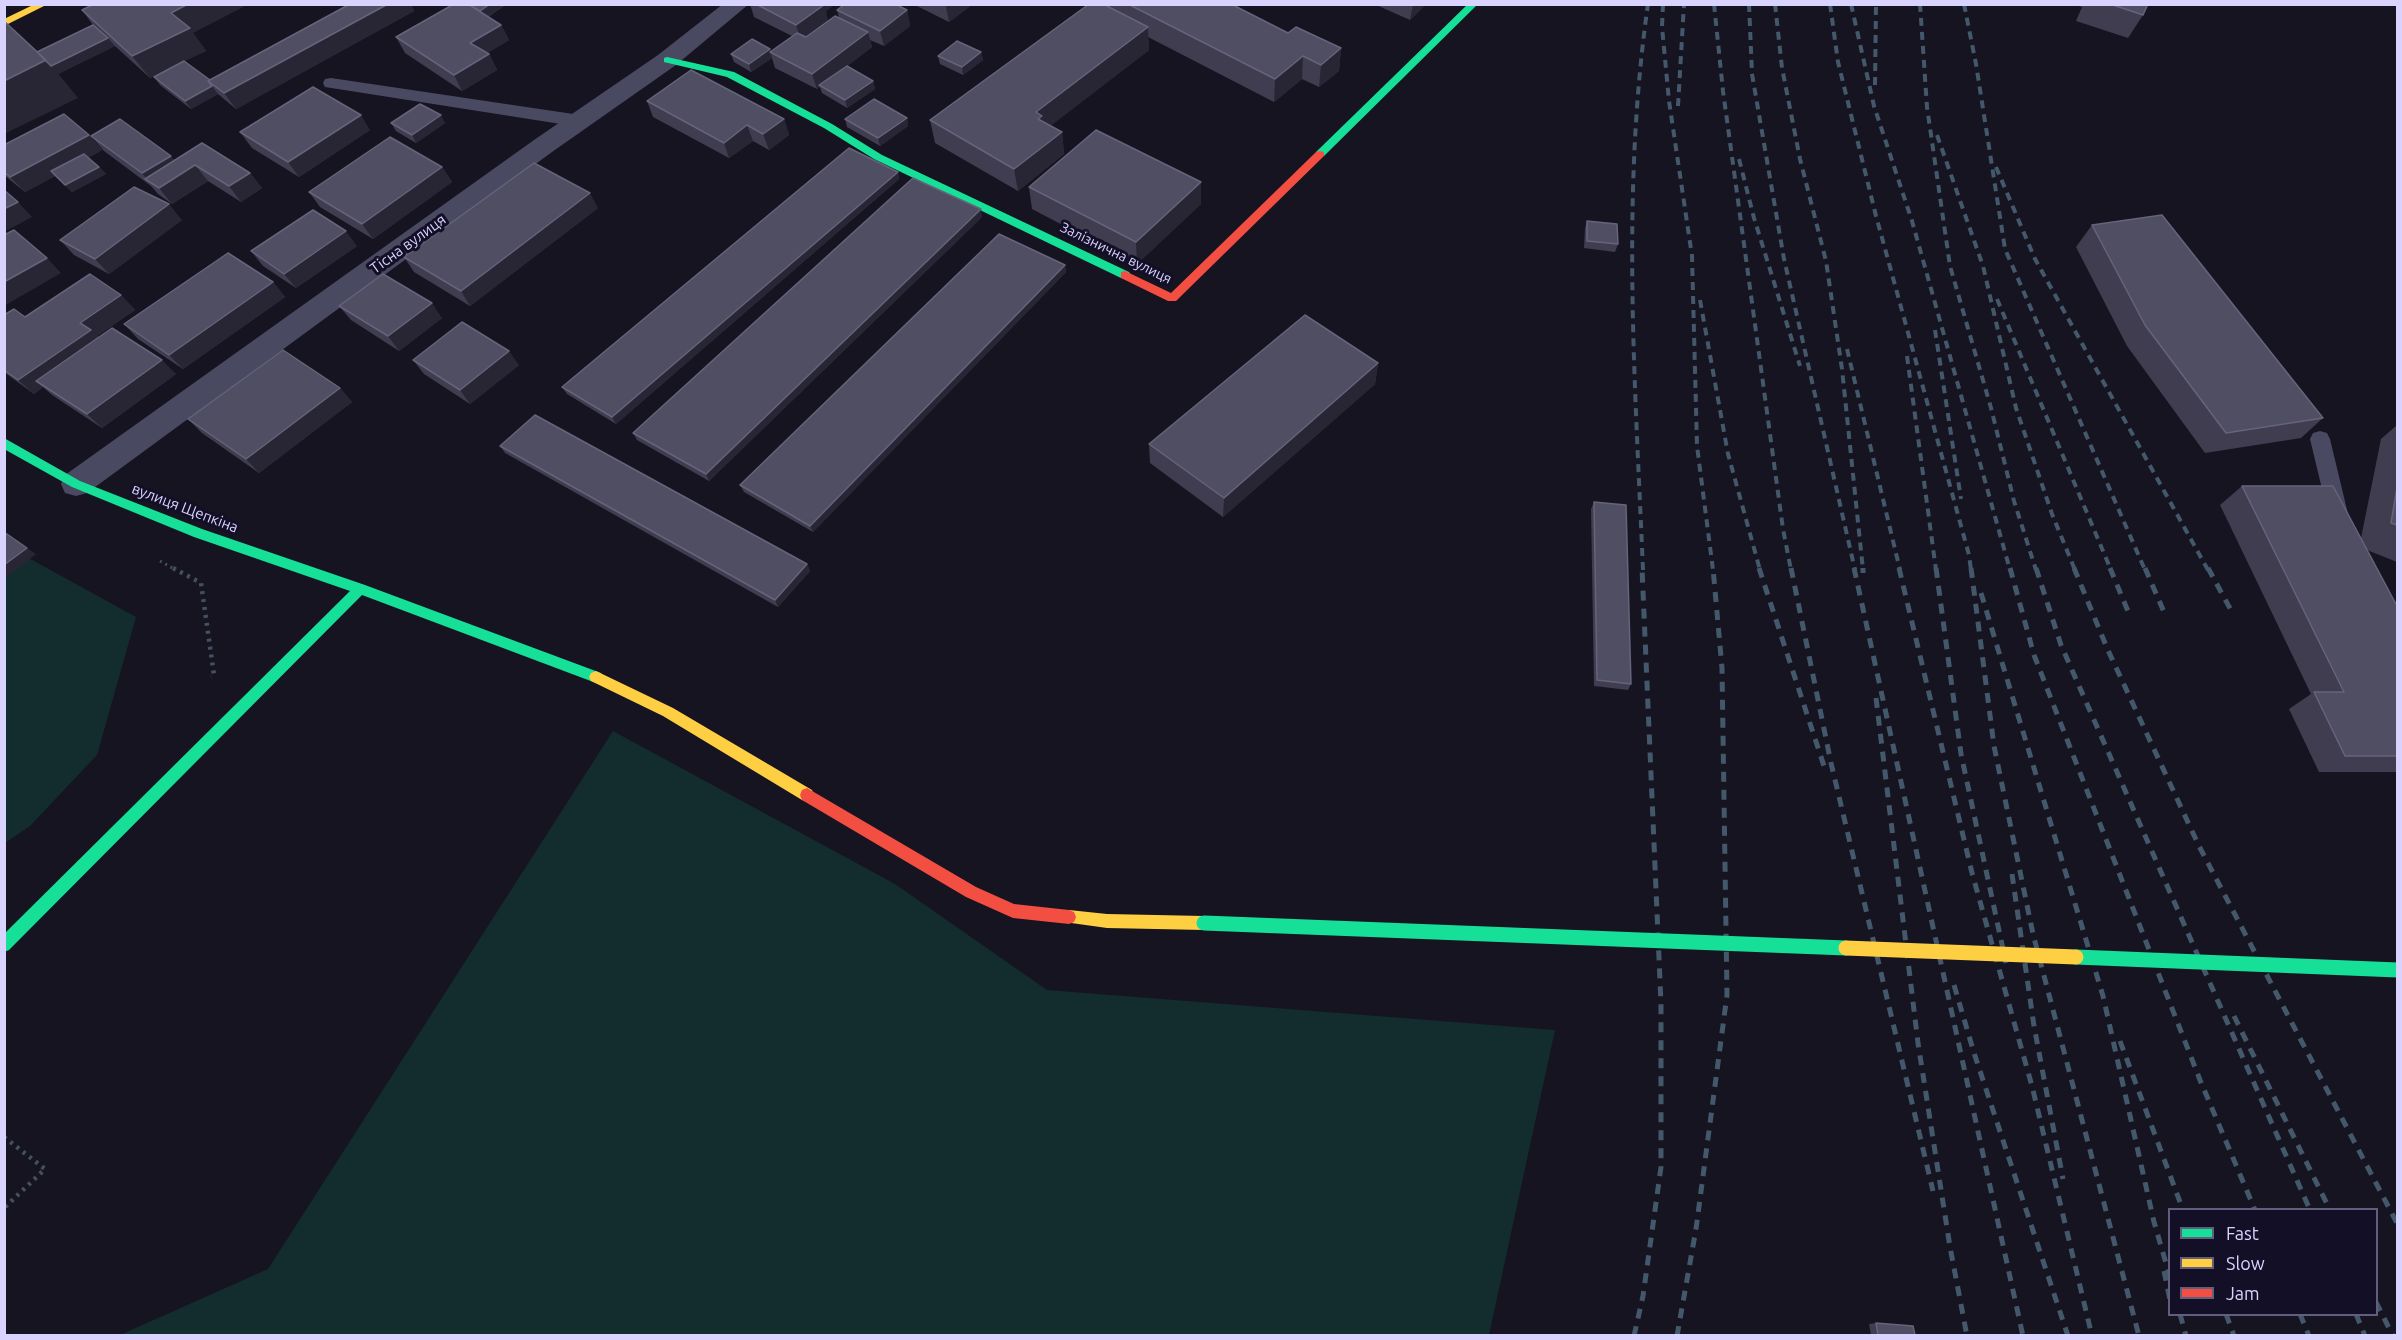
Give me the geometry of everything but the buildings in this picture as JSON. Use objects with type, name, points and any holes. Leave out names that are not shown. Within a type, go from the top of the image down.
[{"type":"main road","points":[[4,23],[44,4]]},
{"type":"main road","name":"Залізнична вулиця","points":[[667,60],[730,74],[828,126],[878,157],[1172,298],[1473,4]]},
{"type":"main road","name":"вулиця Щепкіна","points":[[4,443],[76,484],[198,532],[360,589],[591,675],[668,712],[971,892],[1013,911],[1107,921],[2397,970]]},
{"type":"main road","points":[[4,945],[360,589]]},
{"type":"street","name":"Тісна вулиця","points":[[76,484],[667,60],[738,4]]},
{"type":"lane","points":[[331,83],[580,121]]},
{"type":"lane","points":[[2320,439],[2341,529]]},
{"type":"path","points":[[159,561],[201,583],[214,675],[205,683]]},
{"type":"path","points":[[4,1137],[45,1169],[4,1208]]},
{"type":"green space","points":[[5,545],[136,617],[97,755],[30,826],[5,843]]},
{"type":"green space","points":[[613,731],[895,884],[1047,990],[1555,1030],[1489,1335],[120,1335],[268,1269]]},
{"type":"railway","points":[[1643,570],[1634,357],[1632,216],[1640,75],[1648,4]]},
{"type":"railway","points":[[1663,4],[1662,27],[1669,101],[1692,256],[1697,446],[1713,570]]},
{"type":"railway","points":[[1678,106],[1684,4]]},
{"type":"railway","points":[[1714,4],[1723,91],[1783,529],[1791,570]]},
{"type":"railway","points":[[1749,4],[1752,74],[1784,259],[1855,570]]},
{"type":"railway","points":[[1775,4],[1782,68],[1800,159],[1826,261],[1842,369],[1863,570]]},
{"type":"railway","points":[[1830,4],[1838,62],[1876,216],[1969,555],[1971,570]]},
{"type":"railway","points":[[1851,4],[1874,106],[1912,221],[2010,570]]},
{"type":"railway","points":[[1875,85],[1876,4]]},
{"type":"railway","points":[[1920,4],[1927,107],[1950,266],[1991,408],[2014,501],[2036,570]]},
{"type":"railway","points":[[1964,4],[1976,64],[2005,249],[2145,570]]},
{"type":"railway","points":[[1937,135],[1983,266],[2016,408],[2052,514],[2075,570]]},
{"type":"railway","points":[[1739,159],[1754,218],[1800,366]]},
{"type":"railway","points":[[1996,167],[2035,259],[2208,570]]},
{"type":"railway","points":[[1997,299],[2111,570]]},
{"type":"railway","points":[[1700,300],[1728,454],[1760,570]]},
{"type":"railway","points":[[1935,330],[1961,499]]},
{"type":"railway","points":[[1847,349],[1900,570]]},
{"type":"railway","points":[[1907,356],[1936,570]]},
{"type":"railway","points":[[1634,1336],[1643,1296],[1661,1167],[1661,1004],[1642,568]]},
{"type":"railway","points":[[1677,1336],[1696,1229],[1727,995],[1722,668],[1713,568]]},
{"type":"railway","points":[[1759,568],[1824,766]]},
{"type":"railway","points":[[1791,568],[1831,763],[1933,1191]]},
{"type":"railway","points":[[1854,568],[2023,1336]]},
{"type":"railway","points":[[1899,568],[1972,873],[2032,1086],[2092,1336]]},
{"type":"railway","points":[[1936,568],[1961,754],[2006,963]]},
{"type":"railway","points":[[1971,568],[1994,746],[2033,934],[2139,1336]]},
{"type":"railway","points":[[2010,568],[2034,655],[2200,1080],[2254,1208]]},
{"type":"railway","points":[[2036,568],[2061,645],[2309,1208]]},
{"type":"railway","points":[[2074,568],[2107,648],[2199,846],[2398,1225]]},
{"type":"railway","points":[[2110,568],[2130,616]]},
{"type":"railway","points":[[2145,568],[2164,612]]},
{"type":"railway","points":[[2208,568],[2232,612]]},
{"type":"railway","points":[[1981,593],[2103,996],[2154,1222],[2168,1270]]},
{"type":"railway","points":[[1876,698],[1918,1043],[1950,1247],[1967,1336]]},
{"type":"railway","points":[[2012,874],[2034,1026],[2063,1179]]},
{"type":"railway","points":[[1954,985],[1974,1053],[2068,1336]]},
{"type":"railway","points":[[2234,1016],[2329,1208]]},
{"type":"railway","points":[[2120,1041],[2182,1208]]},
{"type":"railway","points":[[2164,1271],[2168,1290]]},
{"type":"railway","points":[[2378,1306],[2393,1336]]},
{"type":"railway","points":[[2181,1316],[2186,1336]]},
{"type":"railway","points":[[2227,1316],[2234,1336]]},
{"type":"railway","points":[[2301,1316],[2309,1336]]},
{"type":"railway","points":[[2357,1316],[2365,1336]]},
{"type":"traffic: fast","points":[[1320,154],[1474,4]]},
{"type":"traffic: fast","points":[[667,60],[730,74],[828,126],[878,157],[1125,275]]},
{"type":"traffic: fast","points":[[4,443],[76,484],[198,533],[360,589],[596,677]]},
{"type":"traffic: fast","points":[[4,945],[360,589]]},
{"type":"traffic: fast","points":[[1204,923],[1846,948]]},
{"type":"traffic: fast","points":[[2076,957],[2398,970]]},
{"type":"traffic: slow","points":[[4,23],[44,4]]},
{"type":"traffic: slow","points":[[596,677],[668,712],[807,795]]},
{"type":"traffic: slow","points":[[1069,917],[1107,921],[1204,923]]},
{"type":"traffic: slow","points":[[1846,948],[2076,957]]},
{"type":"traffic: jam","points":[[1125,275],[1172,298],[1320,154]]},
{"type":"traffic: jam","points":[[807,795],[971,892],[1013,911],[1069,917]]}]
